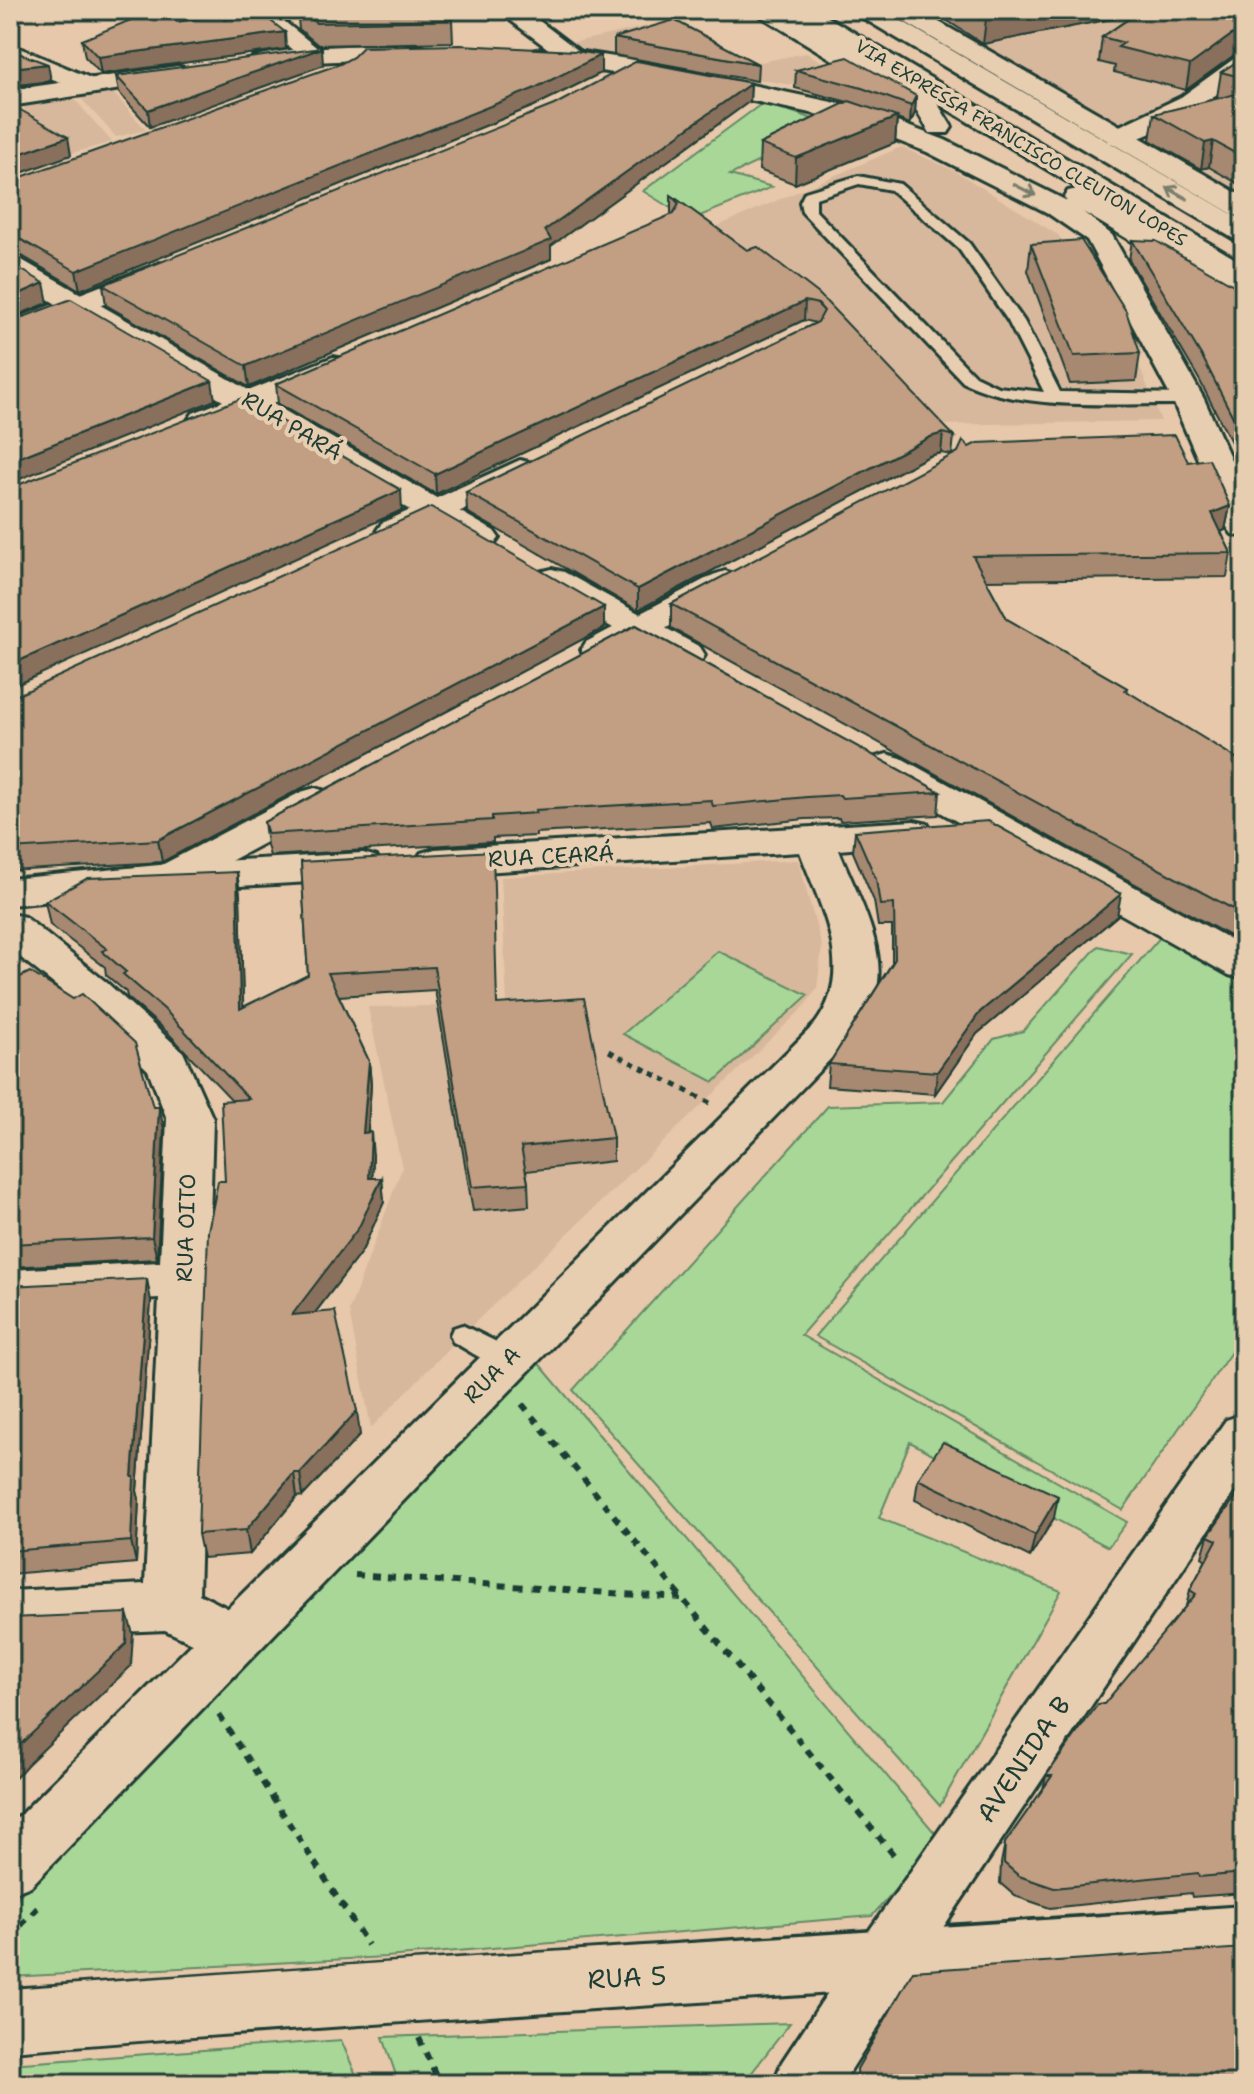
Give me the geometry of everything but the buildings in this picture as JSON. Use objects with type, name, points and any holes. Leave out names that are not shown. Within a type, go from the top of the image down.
[{"type":"main road","points":[[255,10],[315,67]]},
{"type":"main road","points":[[509,10],[576,58]]},
{"type":"main road","points":[[767,10],[927,106],[947,139],[979,167]]},
{"type":"main road","name":"VIA EXPRESSA FRANCISCO CLEUTON LOPES","points":[[799,10],[1244,276]]},
{"type":"main road","name":"VIA EXPRESSA FRANCISCO CLEUTON LOPES","points":[[866,10],[1244,233]]},
{"type":"main road","points":[[901,10],[1244,209]]},
{"type":"main road","points":[[10,51],[91,87]]},
{"type":"main road","points":[[233,66],[344,67],[358,53],[446,52]]},
{"type":"main road","points":[[519,55],[576,58],[634,68],[851,114],[975,135],[1244,297]]},
{"type":"main road","points":[[1042,114],[1118,137],[1190,102],[1244,63]]},
{"type":"main road","points":[[596,88],[634,68]]},
{"type":"main road","points":[[10,98],[201,70]]},
{"type":"main road","points":[[851,114],[936,146],[979,167],[1056,206],[1098,235],[1192,266]]},
{"type":"main road","points":[[1076,196],[1077,208],[1098,235],[1188,399],[1244,527]]},
{"type":"main road","points":[[1115,266],[1132,257],[1157,254]]},
{"type":"main road","points":[[10,332],[184,263]]},
{"type":"main road","name":"RUA PARÁ","points":[[10,265],[83,304],[638,629],[721,674]]},
{"type":"main road","points":[[179,430],[364,352]]},
{"type":"main road","points":[[364,543],[549,456]]},
{"type":"main road","points":[[570,665],[749,569]]},
{"type":"main road","points":[[858,750],[1244,965]]},
{"type":"main road","points":[[170,877],[349,782]]},
{"type":"main road","name":"RUA CEARÁ","points":[[10,892],[170,877],[816,841],[996,826]]},
{"type":"main road","name":"RUA A","points":[[10,1866],[830,1034],[855,994],[858,973],[855,950],[816,841]]},
{"type":"main road","name":"RUA OITO","points":[[10,927],[91,992],[167,1063],[190,1119],[171,1606]]},
{"type":"main road","points":[[10,1288],[183,1279]]},
{"type":"main road","name":"AVENIDA B","points":[[805,2084],[884,1962],[1244,1435]]},
{"type":"main road","points":[[10,1614],[171,1606],[233,1638]]},
{"type":"main road","name":"RUA 5","points":[[10,2020],[397,1990],[884,1962],[1244,1935]]},
{"type":"lane","points":[[1054,396],[1016,321],[964,246],[895,187],[858,180],[810,195],[807,202],[809,212],[969,379],[993,391],[1016,396],[1188,399]]},
{"type":"lane","points":[[462,1335],[502,1365]]},
{"type":"path","points":[[609,1051],[743,1120]]},
{"type":"path","points":[[502,1365],[682,1598],[928,1897]]},
{"type":"path","points":[[299,1571],[682,1598]]},
{"type":"path","points":[[195,1677],[397,1990],[440,2084]]},
{"type":"shaded area","points":[[925,10],[1244,10],[1244,193],[1067,94]]},
{"type":"shaded area","points":[[657,24],[670,36],[610,54],[591,52],[571,43]]},
{"type":"shaded area","points":[[806,53],[840,72],[792,85],[744,77],[740,66]]},
{"type":"shaded area","points":[[110,89],[146,130],[116,137],[77,94]]},
{"type":"shaded area","points":[[71,95],[112,142],[69,154],[35,128],[19,100]]},
{"type":"shaded area","points":[[901,147],[955,171],[1058,235],[1117,309],[1161,421],[932,425],[757,273],[704,232]]},
{"type":"shaded area","points":[[798,860],[822,947],[817,988],[804,1007],[462,1335],[371,1428],[349,1311],[402,1168],[368,1007],[507,1005],[501,877]]},
{"type":"green space","points":[[764,102],[833,126],[730,175],[772,187],[690,220],[643,191]]},
{"type":"green space","points":[[1162,935],[1244,980],[1244,1333],[1123,1510],[815,1336]]},
{"type":"green space","points":[[1098,946],[1132,954],[801,1335],[1127,1522],[1108,1547],[910,1442],[879,1518],[1061,1591],[940,1806],[573,1390],[828,1106],[943,1102],[994,1039],[1023,1031]]},
{"type":"green space","points":[[718,951],[808,995],[714,1082],[623,1034]]},
{"type":"green space","points":[[536,1360],[940,1839],[872,1916],[386,1957],[10,1977],[10,1905]]},
{"type":"green space","points":[[790,2023],[743,2084],[399,2084],[383,2037]]},
{"type":"green space","points":[[341,2040],[360,2084],[10,2084],[10,2064]]}]
